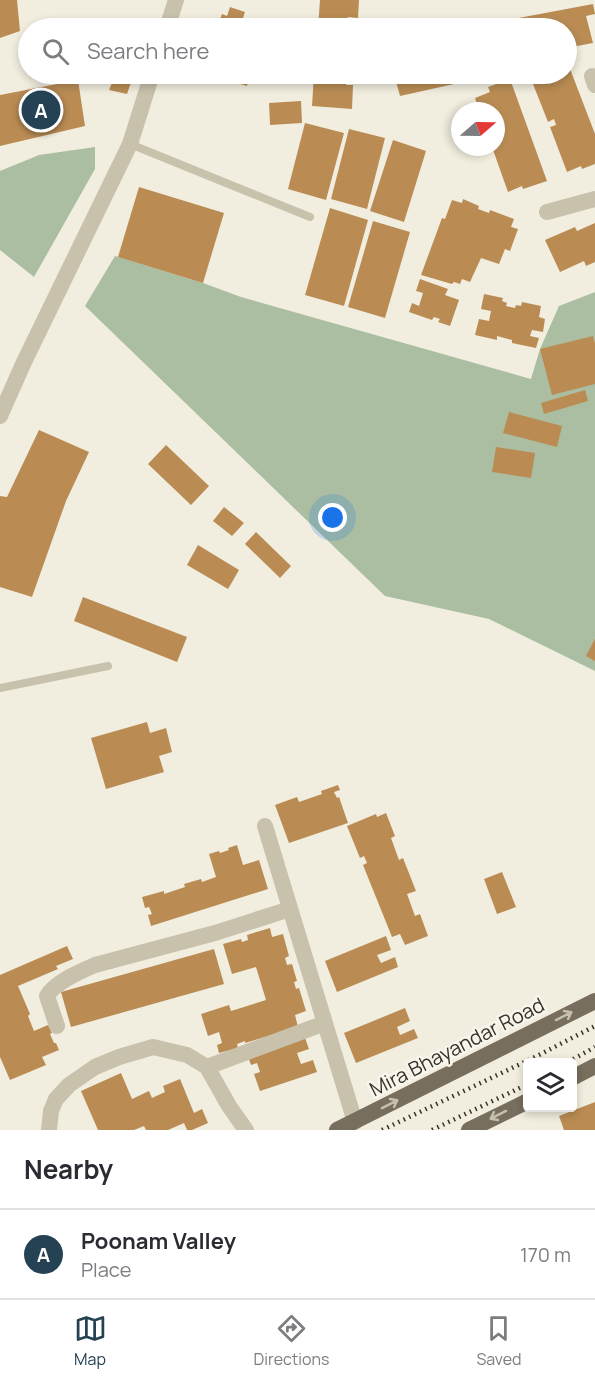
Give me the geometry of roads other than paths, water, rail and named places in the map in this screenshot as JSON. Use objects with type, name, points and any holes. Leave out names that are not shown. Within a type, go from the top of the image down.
[{"type":"main road","name":"Mira Bhayandar Road","points":[[337,1130],[595,1001]]},
{"type":"main road","points":[[577,1076],[595,1066]]},
{"type":"main road","points":[[469,1130],[523,1103]]},
{"type":"street","points":[[170,18],[176,0]]},
{"type":"street","points":[[0,416],[130,144],[149,84]]},
{"type":"street","points":[[547,212],[595,199]]},
{"type":"street","points":[[265,826],[355,1122]]},
{"type":"street","points":[[57,1026],[47,996],[50,990],[77,973],[95,965],[215,933],[290,909]]},
{"type":"street","points":[[207,1067],[325,1023]]},
{"type":"street","points":[[49,1130],[51,1111],[56,1099],[69,1085],[94,1067],[153,1047],[187,1055],[207,1067],[229,1106],[246,1130]]},
{"type":"lane","points":[[130,144],[310,217]]},
{"type":"lane","points":[[0,688],[108,666]]},
{"type":"railway","points":[[382,1130],[595,1026]]},
{"type":"railway","points":[[575,1058],[595,1047]]},
{"type":"railway","points":[[432,1130],[523,1086]]},
{"type":"place","name":"Poonam Valley","points":[[41,110]]}]
